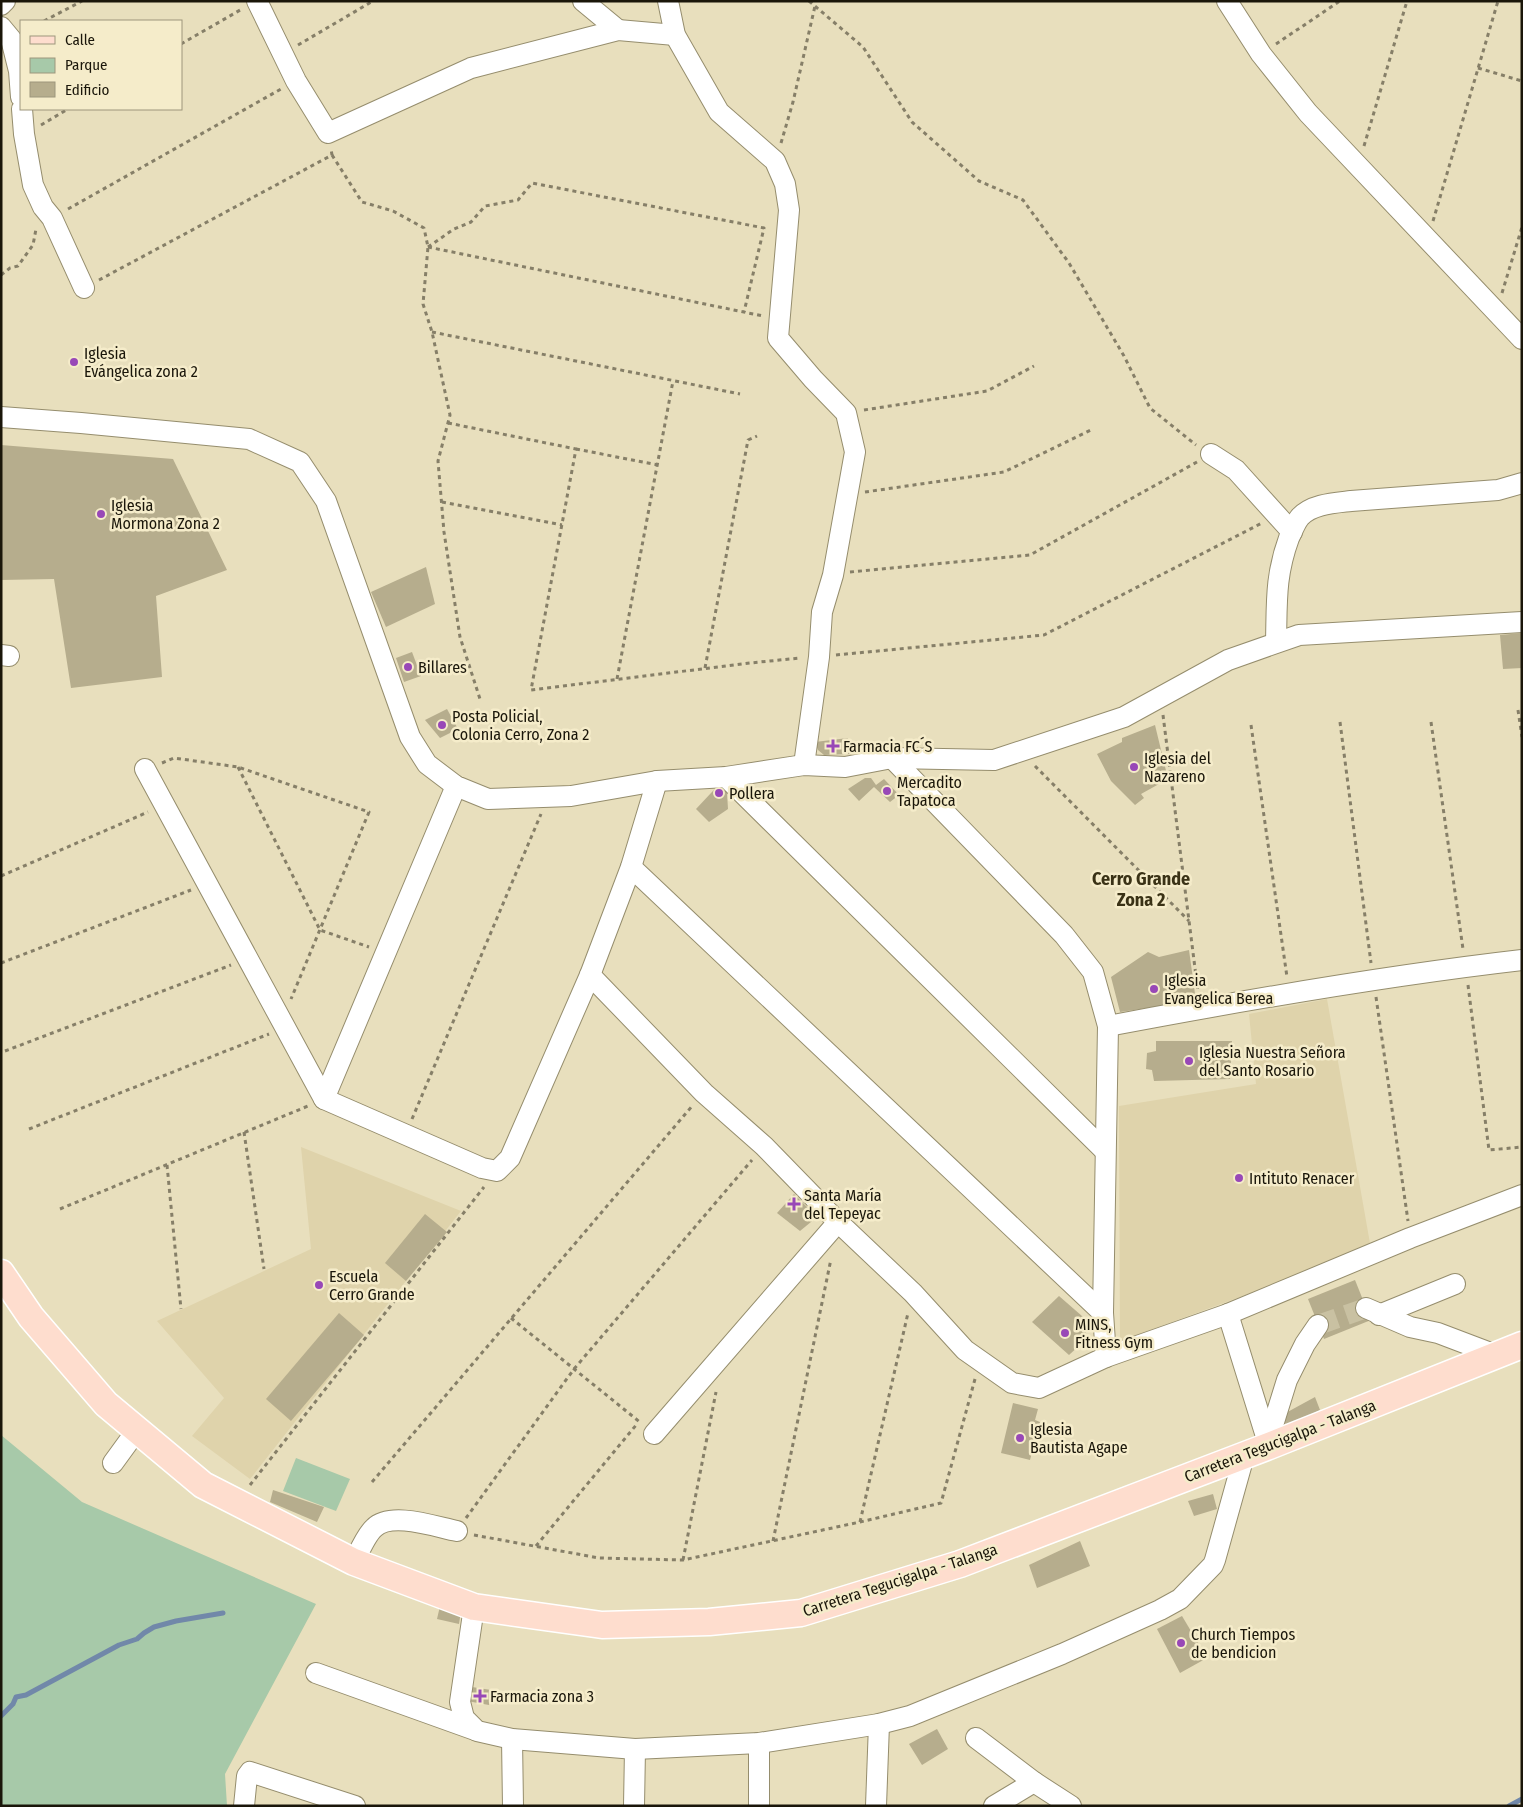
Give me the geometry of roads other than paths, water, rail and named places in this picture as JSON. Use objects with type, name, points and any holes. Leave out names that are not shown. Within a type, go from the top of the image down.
[{"type":"main road","name":"Carretera Tegucigalpa - Talanga","points":[[1,1273],[30,1317],[106,1404],[203,1485],[354,1562],[474,1607],[602,1625],[709,1622],[802,1613],[960,1564],[1244,1456],[1522,1345]]},
{"type":"street","points":[[1,5],[6,1]]},
{"type":"street","points":[[583,1],[618,30]]},
{"type":"street","points":[[668,1],[675,35],[719,112],[775,161],[786,184],[789,210],[778,338],[813,379],[846,413],[855,452],[834,575],[822,612],[819,657],[804,765]]},
{"type":"street","points":[[1227,1],[1261,54],[1308,113],[1522,339]]},
{"type":"street","points":[[252,4],[283,54],[296,81],[328,134],[471,68],[618,30],[675,35]]},
{"type":"street","points":[[1,26],[11,39],[19,71],[20,84]]},
{"type":"street","points":[[22,110],[24,134],[33,186],[84,288]]},
{"type":"street","points":[[1,417],[249,439],[300,462],[326,501],[410,737],[427,764],[456,786],[488,799],[571,796],[657,781],[726,777],[804,765],[845,767],[892,758],[994,760],[1124,717],[1228,660],[1299,635],[1522,622]]},
{"type":"street","points":[[1211,454],[1236,470],[1292,532]]},
{"type":"street","points":[[1276,642],[1278,571],[1292,532],[1300,517],[1312,509],[1328,503],[1498,490],[1522,483]]},
{"type":"street","points":[[892,758],[1064,935],[1093,972],[1108,1026],[1103,1313],[1106,1357]]},
{"type":"street","points":[[145,769],[324,1099],[482,1168],[497,1171],[510,1158],[590,975],[632,867],[657,781]]},
{"type":"street","points":[[726,777],[1105,1151]]},
{"type":"street","points":[[324,1099],[456,786]]},
{"type":"street","points":[[632,867],[1103,1313]]},
{"type":"street","points":[[1108,1026],[1290,994],[1456,968],[1522,960]]},
{"type":"street","points":[[590,975],[704,1093],[764,1146],[838,1222],[913,1293],[965,1350],[1012,1383],[1039,1388],[1106,1357],[1228,1314],[1410,1238],[1522,1195]]},
{"type":"street","points":[[647,1428],[723,1357],[838,1222]]},
{"type":"street","points":[[1454,1284],[1372,1311],[1410,1327],[1463,1341],[1496,1355]]},
{"type":"street","points":[[1228,1314],[1273,1444]]},
{"type":"street","points":[[1273,1444],[1273,1425],[1287,1380],[1305,1344],[1318,1325]]},
{"type":"street","points":[[113,1463],[137,1430]]},
{"type":"street","points":[[316,1673],[477,1731],[512,1739],[635,1749],[759,1743],[879,1724],[910,1716],[1062,1654],[1160,1610],[1180,1599],[1215,1560],[1244,1456]]},
{"type":"street","points":[[354,1562],[374,1527],[392,1520],[409,1521],[457,1531]]},
{"type":"street","points":[[474,1607],[460,1702],[464,1718],[477,1731]]},
{"type":"street","points":[[876,1806],[879,1724]]},
{"type":"street","points":[[976,1738],[1034,1782],[1072,1806]]},
{"type":"street","points":[[512,1739],[513,1806]]},
{"type":"street","points":[[758,1806],[759,1743]]},
{"type":"street","points":[[634,1806],[635,1749]]},
{"type":"street","points":[[244,1806],[247,1776],[250,1772],[355,1806]]},
{"type":"street","points":[[994,1806],[1034,1782]]},
{"type":"waterway","points":[[1,1716],[13,1704],[16,1697],[26,1695],[119,1645],[137,1639],[154,1627],[176,1621],[223,1613]]},
{"type":"waterway","points":[[1509,1806],[1522,1799]]},
{"type":"tunnel","points":[[1318,1325],[1366,1308]]},
{"type":"place","name":"Iglesia Evángelica zona 2","points":[[74,362]]},
{"type":"place","name":"Iglesia Mormona Zona 2","points":[[101,514]]},
{"type":"place","name":"Billares","points":[[408,667]]},
{"type":"place","name":"Posta Policial, Colonia Cerro, Zona 2","points":[[442,725]]},
{"type":"place","name":"Farmacia FC´S","points":[[833,746]]},
{"type":"place","name":"Iglesia del Nazareno","points":[[1134,767]]},
{"type":"place","name":"Mercadito Tapatoca","points":[[887,791]]},
{"type":"place","name":"Pollera","points":[[719,793]]},
{"type":"place","name":"Iglesia Evangelica Berea","points":[[1154,989]]},
{"type":"place","name":"Iglesia Nuestra Señora del Santo Rosario","points":[[1189,1061]]},
{"type":"place","name":"Intituto Renacer","points":[[1239,1178]]},
{"type":"place","name":"Santa María del Tepeyac","points":[[794,1204]]},
{"type":"place","name":"Escuela Cerro Grande","points":[[319,1285]]},
{"type":"place","name":"MINS, Fitness Gym","points":[[1065,1333]]},
{"type":"place","name":"Iglesia Bautista Agape","points":[[1020,1438]]},
{"type":"place","name":"Church Tiempos de bendicion","points":[[1181,1643]]},
{"type":"place","name":"Farmacia zona 3","points":[[480,1696]]},
{"type":"district","name":"Cerro Grande Zona 2","points":[[1141,890]]}]
